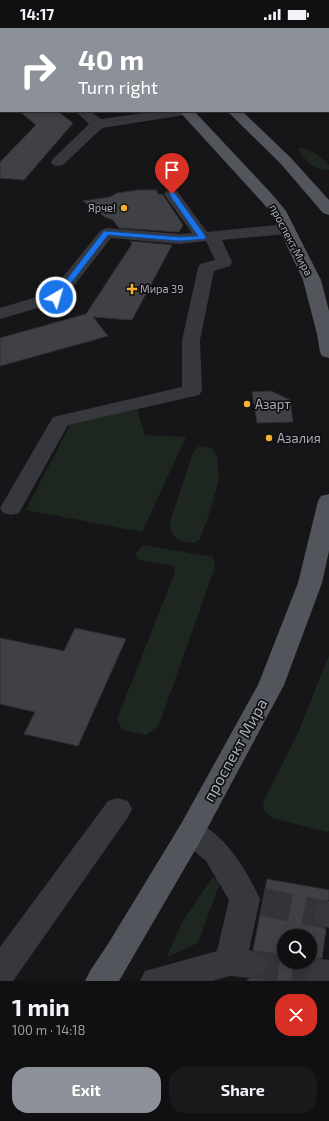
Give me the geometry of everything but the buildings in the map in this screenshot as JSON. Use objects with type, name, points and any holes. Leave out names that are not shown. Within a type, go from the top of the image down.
[{"type":"main road","name":"проспект Мира","points":[[187,112],[266,196],[278,211],[312,280],[326,334],[329,352]]},
{"type":"main road","points":[[235,112],[290,166],[329,210]]},
{"type":"main road","name":"проспект Мира","points":[[101,981],[120,968],[230,758],[272,685],[310,583],[329,501]]},
{"type":"lane","points":[[83,112],[98,124]]},
{"type":"lane","points":[[58,162],[93,127],[98,124],[179,112]]},
{"type":"lane","points":[[11,508],[60,421],[192,391],[192,340],[206,268],[224,262],[207,237],[172,194]]},
{"type":"lane","points":[[0,314],[56,297],[107,233],[180,239],[287,229]]},
{"type":"lane","points":[[0,973],[118,809]]},
{"type":"lane","points":[[156,981],[190,977],[240,963],[254,900],[216,852],[191,832]]},
{"type":"lane","points":[[0,978],[6,981]]},
{"type":"shaded area","points":[[301,148],[309,150],[320,156],[329,165],[329,170],[320,169],[311,164],[298,150]]},
{"type":"shaded area","points":[[137,409],[145,435],[186,437],[142,532],[26,510],[72,421]]},
{"type":"shaded area","points":[[199,446],[211,448],[217,454],[219,479],[200,539],[194,543],[181,541],[172,534],[170,522],[193,453]]},
{"type":"shaded area","points":[[143,545],[213,557],[215,567],[159,725],[146,735],[122,730],[117,719],[174,575],[175,566],[138,560],[135,554]]},
{"type":"shaded area","points":[[329,655],[329,831],[327,832],[272,818],[263,810],[264,800],[298,733]]},
{"type":"shaded area","points":[[212,878],[221,880],[198,943],[167,957],[181,924]]},
{"type":"tunnel","points":[[263,902],[328,915]]},
{"type":"tunnel","points":[[251,964],[320,973]]},
{"type":"place","name":"Ярче!","points":[[124,208]]},
{"type":"place","name":"Мира 39","points":[[132,289]]},
{"type":"place","name":"Азарт","points":[[247,404]]},
{"type":"place","name":"Азалия","points":[[269,438]]},
{"type":"route","points":[[56,297],[107,233],[180,239],[203,237],[172,194]]}]
